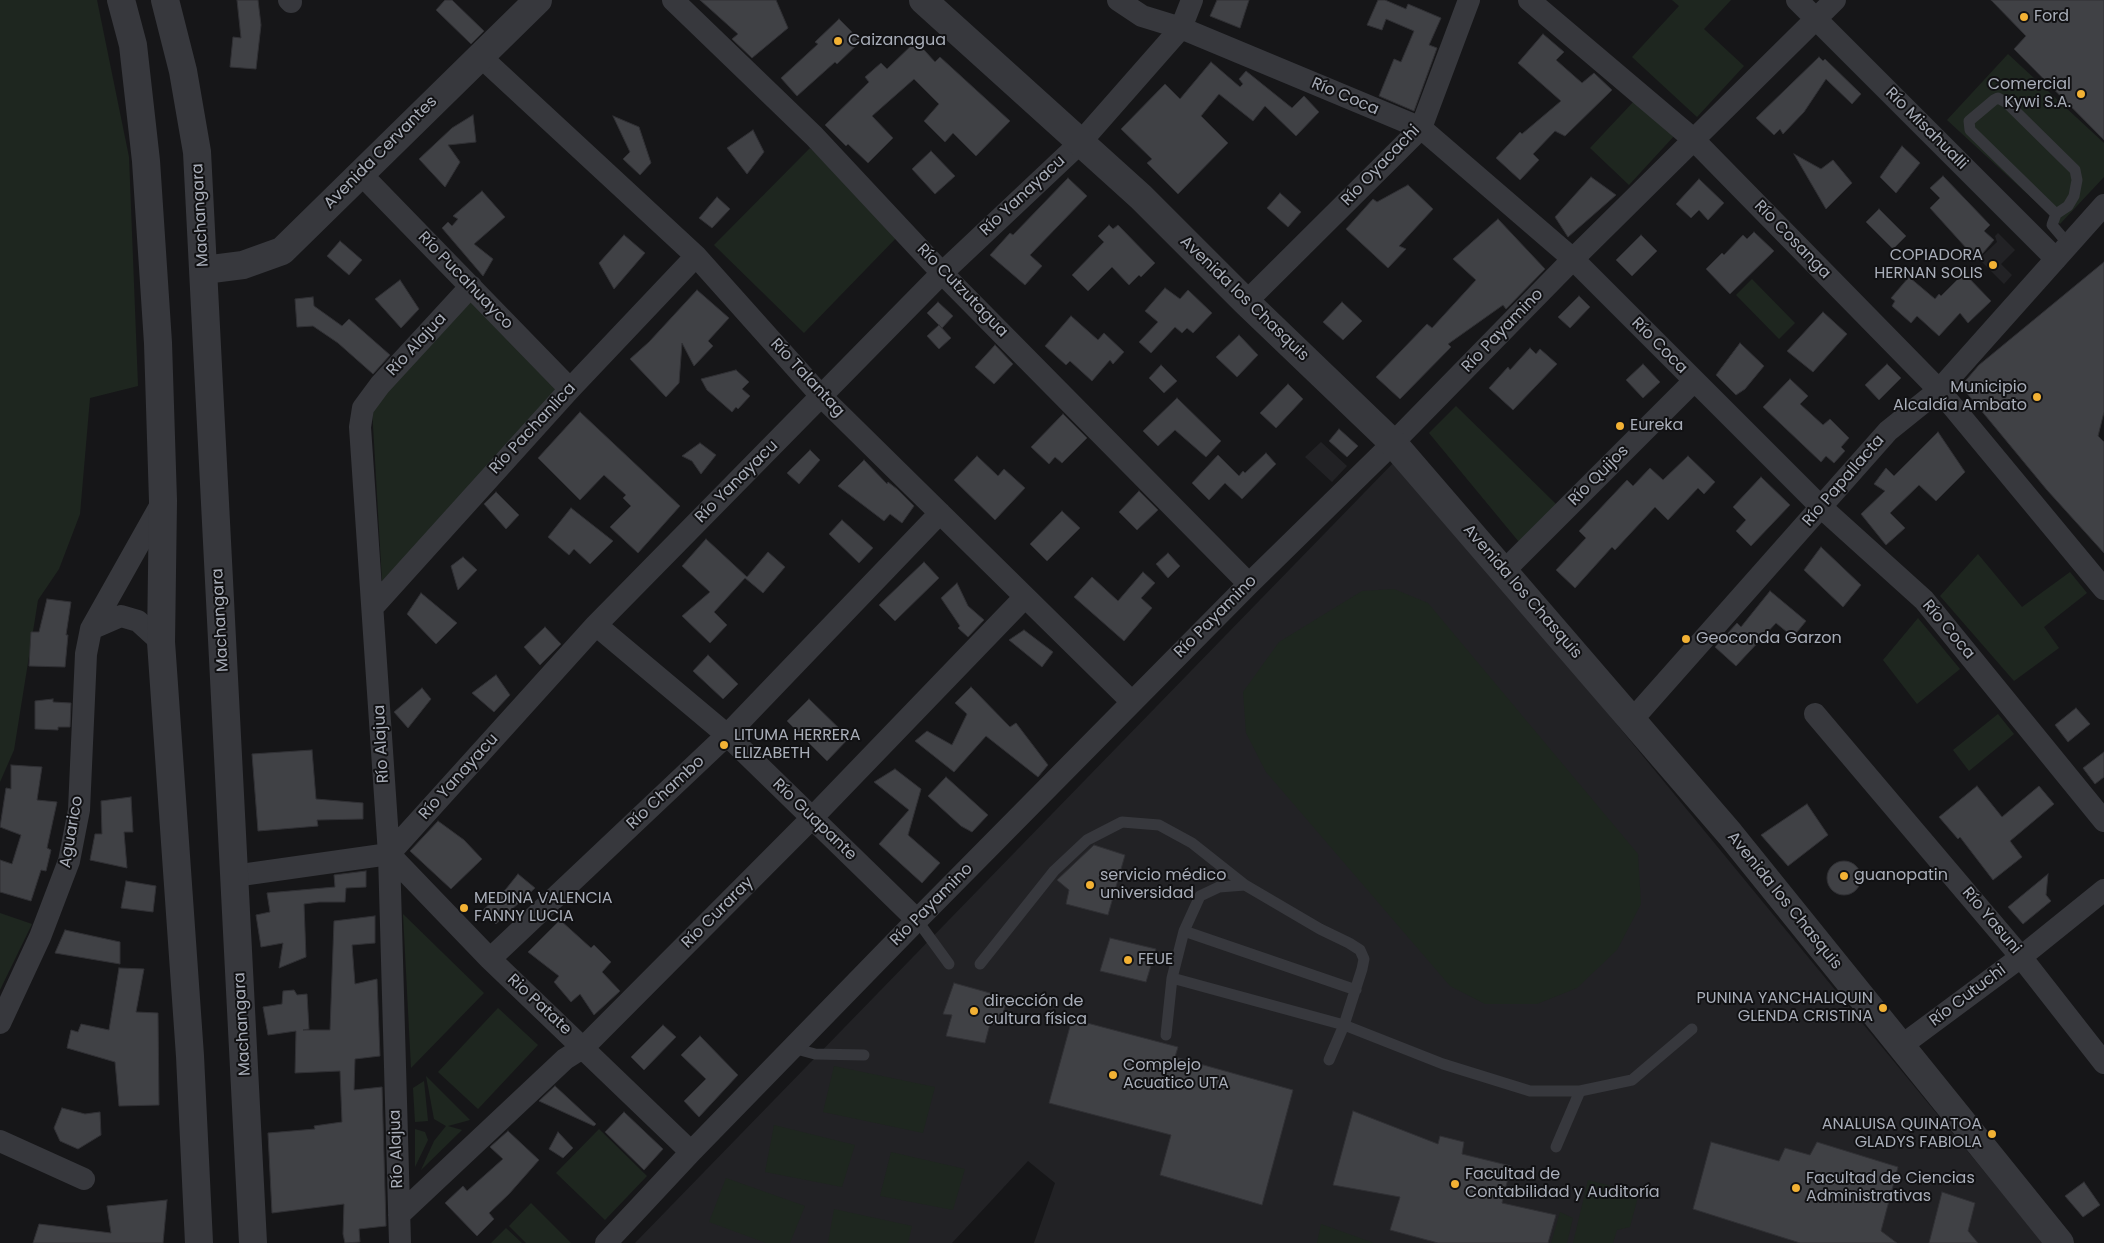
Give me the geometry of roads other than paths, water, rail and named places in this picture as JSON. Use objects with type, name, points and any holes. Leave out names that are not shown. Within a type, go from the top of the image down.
[{"type":"street","points":[[121,0],[133,45],[146,161],[158,343],[163,500],[161,642],[189,1046],[199,1243]]},
{"type":"street","name":"Machangara","points":[[165,0],[183,71],[197,152],[253,1243]]},
{"type":"street","name":"Avenida Cervantes","points":[[204,270],[243,265],[282,251],[538,0]]},
{"type":"street","name":"Río Cutzutagua","points":[[673,0],[814,136],[942,272],[1250,584]]},
{"type":"street","name":"Avenida los Chasquis","points":[[922,0],[1141,197],[1246,302],[1393,443],[1730,834],[2060,1243]]},
{"type":"street","name":"Río Coca","points":[[1118,0],[1142,16],[1181,28],[1421,128],[1573,259],[1821,507],[1924,600],[2104,821]]},
{"type":"street","name":"Río Yanayacu","points":[[389,854],[596,625],[822,397],[942,272],[1080,144],[1181,28],[1192,0]]},
{"type":"street","name":"Río Oyacachi","points":[[1246,302],[1421,128],[1469,0]]},
{"type":"street","name":"Río Cosanga","points":[[1529,0],[1693,139],[1939,390],[2033,501],[2104,589]]},
{"type":"street","name":"Río Misahualli","points":[[1797,0],[2062,252]]},
{"type":"street","name":"Río Payamino","points":[[606,1243],[691,1152],[1132,702],[1393,443],[1693,139],[1835,0]]},
{"type":"street","name":"Río Talantag","points":[[480,56],[696,256],[822,397],[1024,598],[1132,702]]},
{"type":"street","name":"Río Pucahuayco","points":[[360,173],[570,389]]},
{"type":"street","name":"Río Papallacta","points":[[1632,720],[1888,431],[1939,390],[2104,205]]},
{"type":"street","name":"Río Pachanlica","points":[[374,606],[570,389],[696,256]]},
{"type":"street","name":"Río Alajua","points":[[400,1243],[389,854],[374,606],[360,427],[364,408],[380,385],[471,286]]},
{"type":"street","name":"Río Quijos","points":[[1504,571],[1694,381]]},
{"type":"street","name":"Aguarico","points":[[0,1023],[40,937],[69,862],[79,810],[86,654],[91,629],[163,500]]},
{"type":"street","name":"Río Chambo","points":[[490,959],[727,735],[940,513]]},
{"type":"street","name":"Río Curaray","points":[[399,1215],[565,1059],[584,1047],[812,818],[1024,598]]},
{"type":"street","points":[[91,629],[121,616],[138,621],[161,642]]},
{"type":"street","name":"Río Guapante","points":[[596,625],[727,735],[917,920]]},
{"type":"street","name":"Río Yasuni","points":[[1815,714],[2021,957],[2104,1063]]},
{"type":"street","points":[[234,876],[389,854]]},
{"type":"street","name":"Rio Patate","points":[[389,854],[490,959],[584,1047],[691,1152]]},
{"type":"street","name":"Río Cutuchi","points":[[1901,1046],[2021,957],[2104,890]]},
{"type":"street","points":[[0,1141],[84,1180]]},
{"type":"lane","points":[[2056,214],[1970,130],[1969,121],[1994,100],[1998,98],[2007,103],[2075,170],[2077,180],[2074,196],[2068,206],[2056,214],[2052,225],[2062,252]]},
{"type":"lane","points":[[980,964],[1054,871],[1087,840],[1122,822],[1159,826],[1192,843],[1245,885],[1360,950],[1364,959],[1356,990],[1329,1060]]},
{"type":"lane","points":[[1166,1035],[1172,978],[1184,931],[1200,896],[1219,887],[1245,885]]},
{"type":"lane","points":[[917,920],[949,964]]},
{"type":"lane","points":[[1184,931],[1356,990]]},
{"type":"lane","points":[[1172,978],[1344,1025],[1443,1064],[1530,1091],[1580,1091],[1632,1080],[1692,1029]]},
{"type":"lane","points":[[793,1048],[815,1054],[864,1055]]},
{"type":"lane","points":[[1556,1147],[1580,1091]]},
{"type":"place","name":"Ford","points":[[2024,17]]},
{"type":"place","name":"Caizanagua","points":[[838,41]]},
{"type":"place","name":"Comercial Kywi S.A.","points":[[2081,94]]},
{"type":"place","name":"COPIADORA HERNAN SOLIS","points":[[1993,265]]},
{"type":"place","name":"Municipio Alcaldía Ambato","points":[[2037,397]]},
{"type":"place","name":"Eureka","points":[[1620,426]]},
{"type":"place","name":"Geoconda Garzon","points":[[1686,639]]},
{"type":"place","name":"LITUMA HERRERA ELIZABETH","points":[[724,745]]},
{"type":"place","name":"guanopatin","points":[[1844,876]]},
{"type":"place","name":"servicio médico universidad","points":[[1090,885]]},
{"type":"place","name":"MEDINA VALENCIA FANNY LUCIA","points":[[464,908]]},
{"type":"place","name":"FEUE","points":[[1128,960]]},
{"type":"place","name":"PUNINA YANCHALIQUIN GLENDA CRISTINA","points":[[1883,1008]]},
{"type":"place","name":"dirección de cultura física","points":[[974,1011]]},
{"type":"place","name":"Complejo Acuatico UTA","points":[[1113,1075]]},
{"type":"place","name":"ANALUISA QUINATOA GLADYS FABIOLA","points":[[1992,1134]]},
{"type":"place","name":"Facultad de Contabilidad y Auditoría","points":[[1455,1184]]},
{"type":"place","name":"Facultad de Ciencias Administrativas","points":[[1796,1188]]}]
